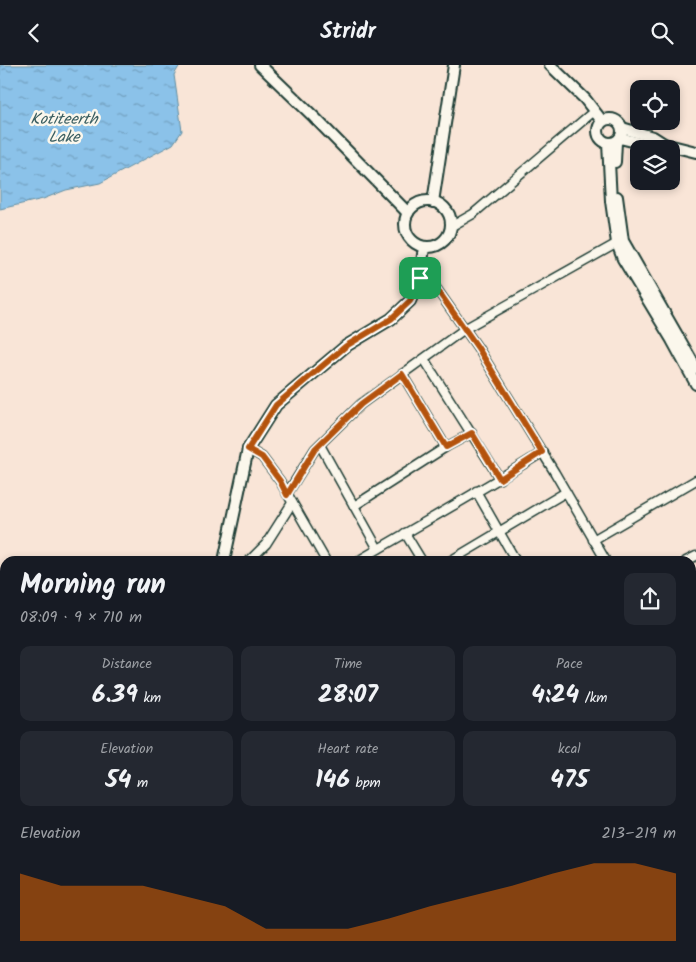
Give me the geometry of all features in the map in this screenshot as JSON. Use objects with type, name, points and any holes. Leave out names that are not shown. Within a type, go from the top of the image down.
[{"type":"main road","points":[[260,65],[408,213]]},
{"type":"main road","points":[[433,202],[454,65]]},
{"type":"main road","points":[[550,65],[585,99],[602,121]]},
{"type":"main road","points":[[602,121],[613,119],[622,128],[658,140]]},
{"type":"main road","points":[[602,121],[598,132],[601,139],[630,143]]},
{"type":"main road","points":[[622,128],[622,132],[614,141],[620,241],[624,259],[696,384]]},
{"type":"main road","points":[[680,148],[696,152]]},
{"type":"main road","points":[[426,201],[441,205],[450,217],[452,226],[447,239],[434,247],[424,247],[412,241],[405,228],[408,213],[412,207],[426,201]]},
{"type":"main road","points":[[620,241],[696,368]]},
{"type":"main road","points":[[226,556],[248,449],[276,405],[346,346],[391,319],[410,301],[420,278],[424,247]]},
{"type":"street","points":[[452,226],[473,214],[593,111]]},
{"type":"street","points":[[287,495],[315,449],[361,404],[466,328],[620,241]]},
{"type":"street","points":[[420,278],[436,288],[466,328],[603,556]]},
{"type":"street","points":[[424,359],[500,479]]},
{"type":"street","points":[[402,374],[446,447]]},
{"type":"street","points":[[354,506],[446,447],[472,433]]},
{"type":"street","points":[[320,445],[378,549]]},
{"type":"street","points":[[248,449],[262,457],[280,481],[323,556]]},
{"type":"street","points":[[366,556],[476,491],[500,479],[542,452]]},
{"type":"street","points":[[594,540],[696,480]]},
{"type":"street","points":[[476,491],[513,556]]},
{"type":"street","points":[[459,556],[566,492]]},
{"type":"street","points":[[254,556],[266,544],[292,503]]},
{"type":"street","points":[[405,533],[419,556]]},
{"type":"water","name":"Kotiteerth Lake","points":[[0,65],[180,65],[174,75],[182,131],[173,144],[100,183],[66,190],[43,199],[0,209]]},
{"type":"route","points":[[420,278],[436,288],[466,328],[542,452],[500,479],[472,433],[446,447],[402,374],[361,404],[315,449],[287,495],[280,481],[262,457],[248,449],[276,405],[346,346],[391,319],[410,301],[420,278]]}]
